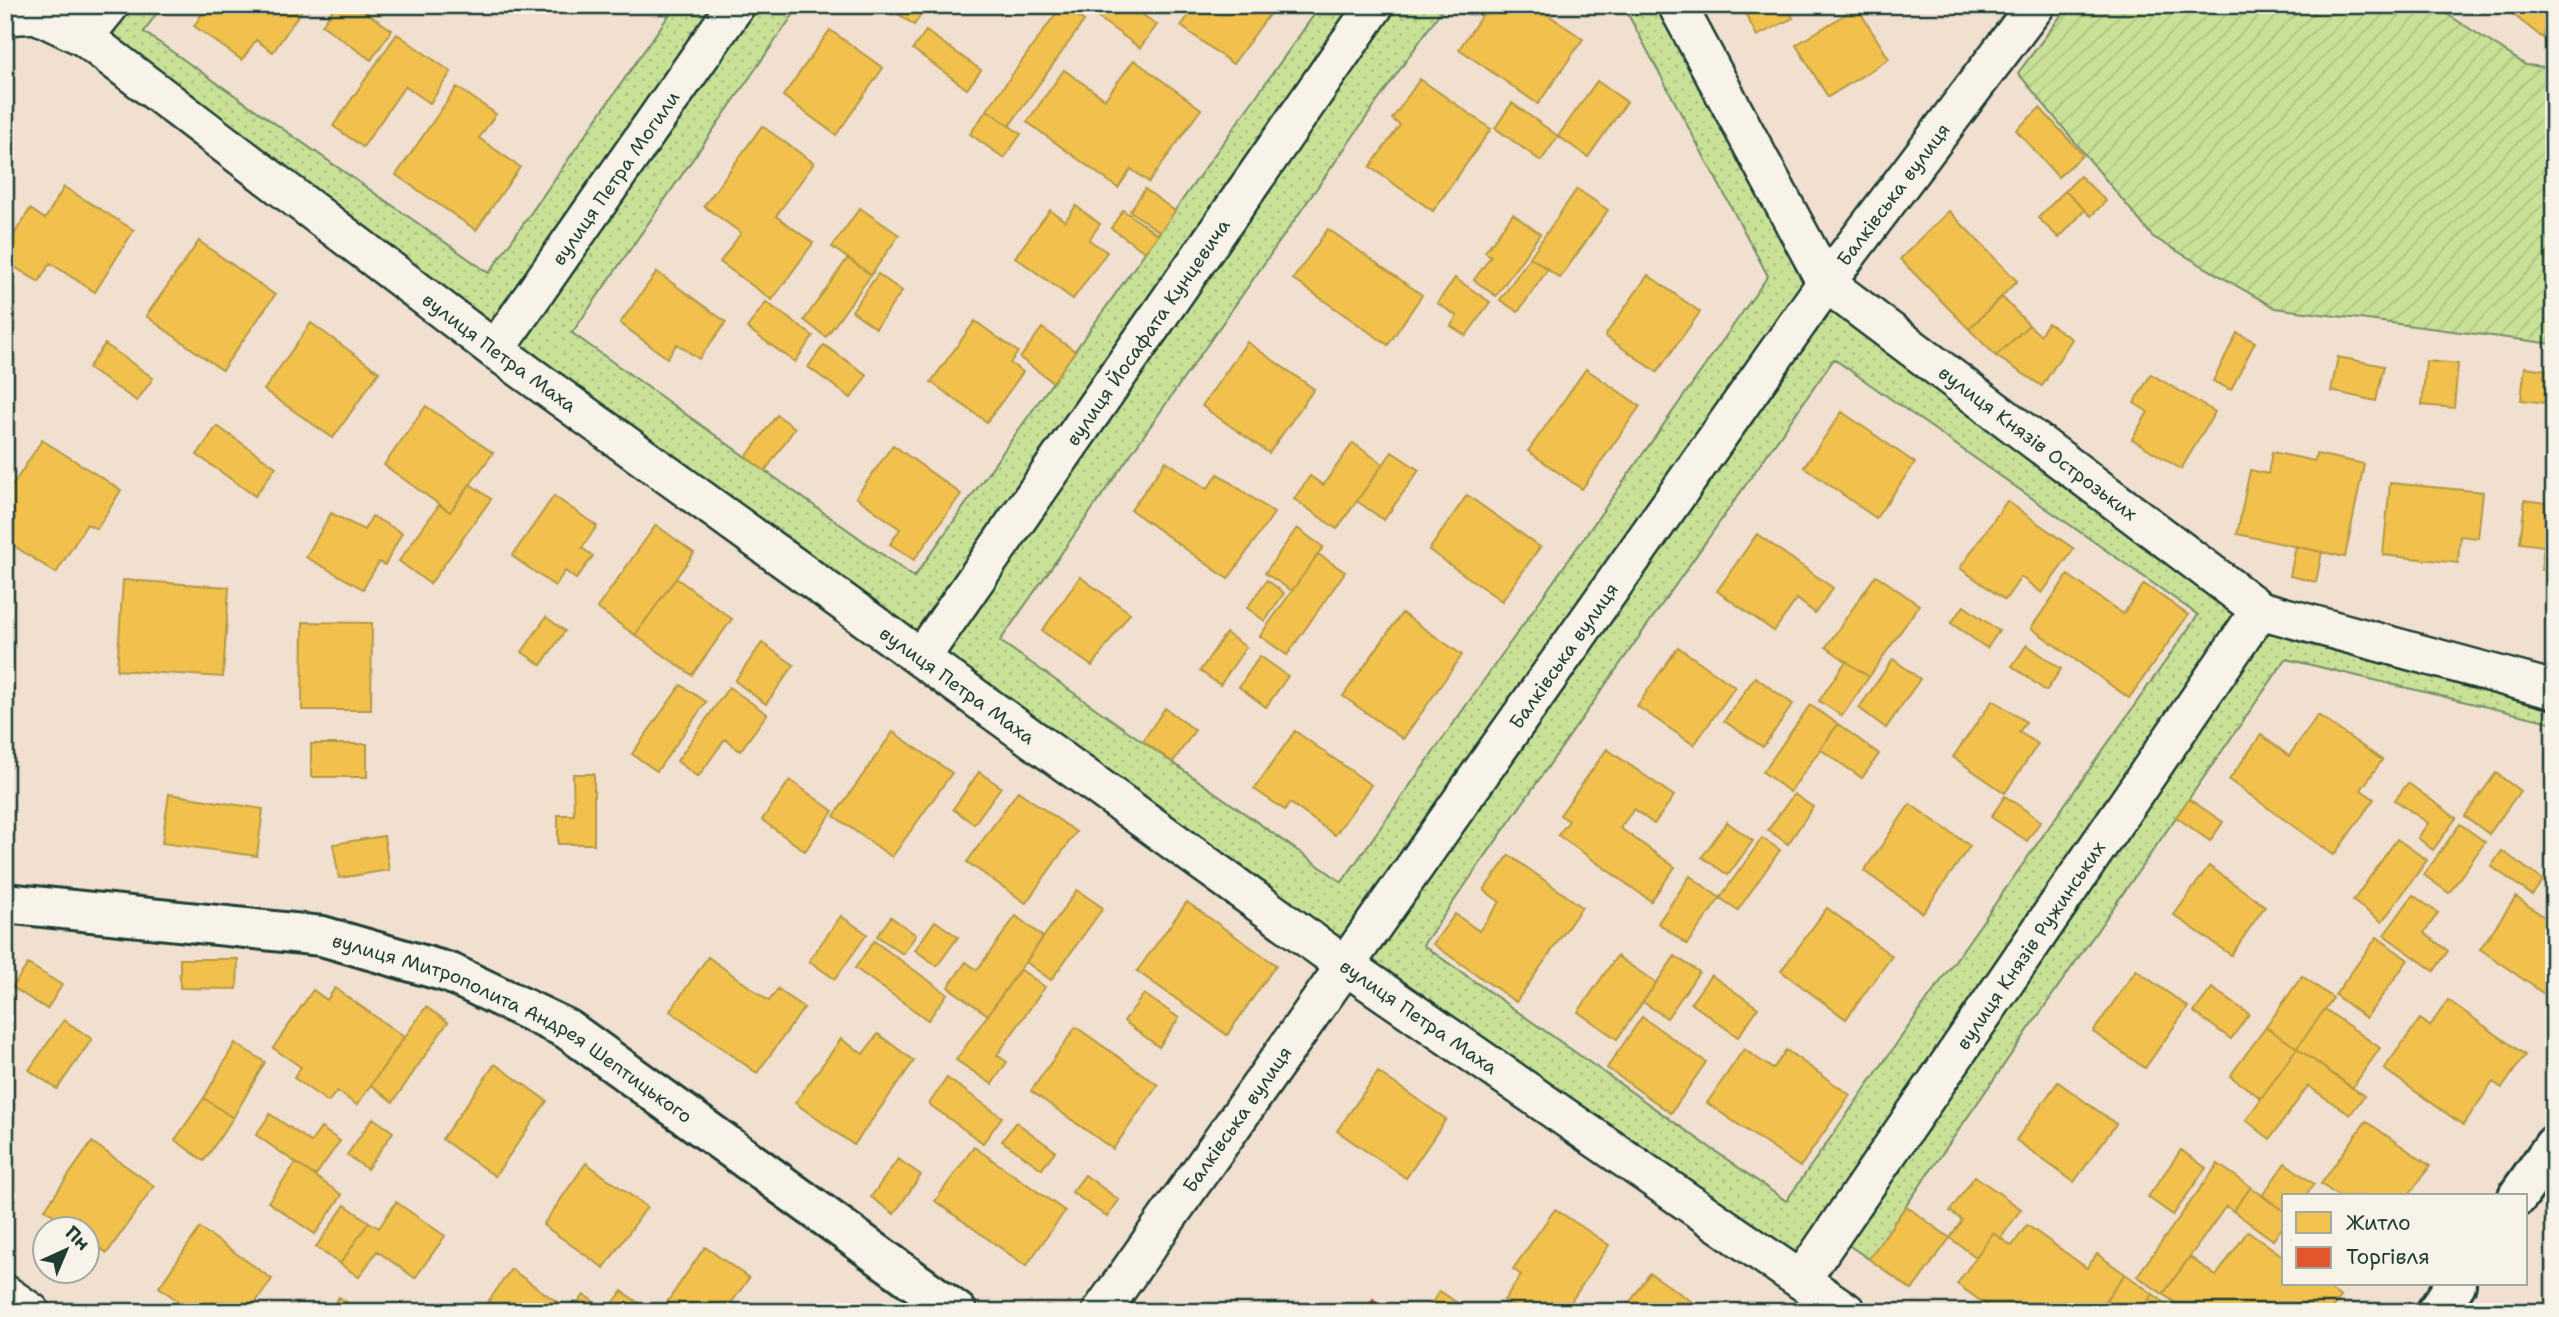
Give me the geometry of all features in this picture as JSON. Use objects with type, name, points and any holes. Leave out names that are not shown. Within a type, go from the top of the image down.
[{"type":"street","points":[[84,37],[110,5]]},
{"type":"street","name":"вулиця Петра Могили","points":[[495,350],[736,5]]},
{"type":"street","name":"вулиця Йосафата Кунцевича","points":[[920,658],[1375,5]]},
{"type":"street","name":"вулиця Князів Острозьких","points":[[1677,5],[1826,283],[2260,610],[2554,690]]},
{"type":"street","name":"Балківська вулиця","points":[[1101,1312],[1826,283],[2036,5]]},
{"type":"street","name":"вулиця Петра Маха","points":[[5,16],[36,14],[84,37],[495,350],[920,658],[1346,966],[1847,1312]]},
{"type":"street","name":"вулиця Князів Ружинських","points":[[1801,1280],[2260,610]]},
{"type":"street","name":"вулиця Митрополита Андрея Шептицького","points":[[5,903],[322,936],[450,973],[567,1029],[957,1312]]},
{"type":"street","points":[[2520,1194],[2550,1160]]},
{"type":"street","points":[[2436,1312],[2455,1286]]},
{"type":"street","points":[[5,1294],[31,1312]]},
{"type":"green space","points":[[135,5],[162,5],[144,32],[489,273],[676,5],[716,5],[491,327],[109,36]]},
{"type":"green space","points":[[756,5],[800,5],[572,333],[914,577],[1321,5],[1355,5],[917,635],[518,346]]},
{"type":"green space","points":[[1395,5],[1445,5],[1000,641],[1342,882],[1768,276],[1623,5],[1656,5],[1805,284],[1342,943],[943,654]]},
{"type":"green space","points":[[2069,5],[2433,5],[2526,65],[2554,68],[2554,344],[2275,308],[2153,237],[2018,73]]},
{"type":"green space","points":[[1828,308],[2238,617],[1799,1259],[1369,962]],"holes":[[[1834,359],[2198,615],[1786,1201],[1423,945]]]},
{"type":"green space","points":[[2263,630],[2554,710],[2554,723],[2286,659],[1869,1259],[1844,1242]]},
{"type":"building: Житло","points":[[208,5],[295,5],[302,10],[273,52],[256,40],[242,60],[194,26]]},
{"type":"building: Житло","points":[[336,5],[355,5],[392,30],[371,60],[322,25]]},
{"type":"building: Житло","points":[[886,5],[928,5],[914,25]]},
{"type":"building: Житло","points":[[1062,5],[1084,21],[1009,126],[987,110]]},
{"type":"building: Житло","points":[[1081,5],[1129,5],[1157,25],[1140,48]]},
{"type":"building: Житло","points":[[1196,5],[1276,5],[1233,64],[1181,26]]},
{"type":"building: Житло","points":[[1489,5],[1534,5],[1583,39],[1538,104],[1459,49]]},
{"type":"building: Житло","points":[[1741,5],[1787,5],[1793,18],[1757,36]]},
{"type":"building: Житло","points":[[2501,5],[2554,5],[2554,23],[2543,38]]},
{"type":"building: Житло","points":[[1857,7],[1889,59],[1828,97],[1796,45]]},
{"type":"building: Житло","points":[[830,30],[883,68],[836,135],[783,96]]},
{"type":"building: Житло","points":[[926,31],[981,70],[967,89],[913,49]]},
{"type":"building: Житло","points":[[397,34],[451,72],[430,103],[405,86],[363,147],[333,126]]},
{"type":"building: Житло","points":[[1134,60],[1201,109],[1149,182],[1131,169],[1118,188],[1027,122],[1064,70],[1105,99]]},
{"type":"building: Житло","points":[[1420,79],[1491,129],[1433,211],[1370,167],[1400,125],[1392,119]]},
{"type":"building: Житло","points":[[1597,81],[1627,102],[1588,157],[1558,136]]},
{"type":"building: Житло","points":[[457,87],[496,114],[479,138],[520,167],[476,230],[396,175]]},
{"type":"building: Житло","points":[[1512,103],[1558,136],[1541,161],[1495,128]]},
{"type":"building: Житло","points":[[2040,108],[2083,155],[2058,177],[2016,130]]},
{"type":"building: Житло","points":[[987,110],[1021,134],[1004,158],[970,134]]},
{"type":"building: Житло","points":[[762,126],[814,163],[776,216],[813,243],[772,300],[720,262],[741,233],[704,206]]},
{"type":"building: Житло","points":[[2080,176],[2106,201],[2091,216],[2065,191]]},
{"type":"building: Житло","points":[[64,187],[134,230],[95,292],[50,263],[39,282],[5,261],[5,249],[30,209],[45,219]]},
{"type":"building: Житло","points":[[1145,189],[1175,211],[1160,232],[1130,211]]},
{"type":"building: Житло","points":[[1577,189],[1608,210],[1560,278],[1530,257]]},
{"type":"building: Житло","points":[[2065,191],[2085,210],[2059,238],[2038,218]]},
{"type":"building: Житло","points":[[1076,206],[1100,224],[1089,240],[1107,252],[1073,299],[1015,257],[1050,210],[1065,221]]},
{"type":"building: Житло","points":[[860,208],[899,235],[871,275],[832,247]]},
{"type":"building: Житло","points":[[1123,210],[1158,235],[1145,252],[1111,228]]},
{"type":"building: Житло","points":[[1949,211],[2017,281],[1969,329],[1900,259]]},
{"type":"building: Житло","points":[[1513,214],[1540,234],[1496,296],[1474,280],[1491,256],[1485,252]]},
{"type":"building: Житло","points":[[1328,229],[1422,295],[1388,345],[1293,279]]},
{"type":"building: Житло","points":[[199,241],[275,295],[222,370],[146,316]]},
{"type":"building: Житло","points":[[1530,257],[1548,269],[1518,312],[1500,300]]},
{"type":"building: Житло","points":[[848,258],[871,275],[826,337],[804,320]]},
{"type":"building: Житло","points":[[657,272],[726,322],[699,359],[677,344],[667,358],[620,323]]},
{"type":"building: Житло","points":[[878,274],[902,291],[876,328],[852,311]]},
{"type":"building: Житло","points":[[1648,275],[1700,312],[1657,372],[1605,336]]},
{"type":"building: Житло","points":[[1455,278],[1490,302],[1466,336],[1451,326],[1457,316],[1437,303]]},
{"type":"building: Житло","points":[[2002,297],[2029,325],[1996,356],[1969,329]]},
{"type":"building: Житло","points":[[766,302],[813,336],[795,362],[747,328]]},
{"type":"building: Житло","points":[[975,321],[1018,352],[1010,363],[1023,372],[987,422],[931,382]]},
{"type":"building: Житло","points":[[311,323],[379,372],[333,438],[264,390]]},
{"type":"building: Житло","points":[[2048,323],[2072,339],[2042,386],[1996,356],[2029,325],[2040,335]]},
{"type":"building: Житло","points":[[1042,328],[1075,351],[1053,382],[1020,358]]},
{"type":"building: Житло","points":[[2237,333],[2255,342],[2231,390],[2213,381]]},
{"type":"building: Житло","points":[[1247,342],[1314,389],[1269,453],[1202,406]]},
{"type":"building: Житло","points":[[105,344],[153,378],[137,401],[88,368]]},
{"type":"building: Житло","points":[[824,345],[867,375],[851,398],[808,367]]},
{"type":"building: Житло","points":[[2338,357],[2384,366],[2376,401],[2331,391]]},
{"type":"building: Житло","points":[[2426,361],[2458,364],[2454,408],[2422,405]]},
{"type":"building: Житло","points":[[2525,367],[2554,371],[2554,404],[2521,400]]},
{"type":"building: Житло","points":[[1586,369],[1640,406],[1582,489],[1528,451]]},
{"type":"building: Житло","points":[[2151,374],[2215,412],[2181,469],[2132,439],[2148,412],[2134,403]]},
{"type":"building: Житло","points":[[426,406],[493,453],[450,512],[384,465]]},
{"type":"building: Житло","points":[[1842,412],[1915,463],[1876,518],[1804,467]]},
{"type":"building: Житло","points":[[777,415],[795,428],[765,471],[746,457]]},
{"type":"building: Житло","points":[[217,426],[276,467],[255,496],[197,455]]},
{"type":"building: Житло","points":[[42,440],[121,490],[97,529],[87,524],[56,573],[5,540],[5,497]]},
{"type":"building: Житло","points":[[1353,443],[1383,464],[1337,529],[1294,499],[1310,476],[1323,485]]},
{"type":"building: Житло","points":[[893,445],[961,494],[914,560],[890,544],[900,529],[856,497]]},
{"type":"building: Житло","points":[[1392,452],[1419,470],[1384,520],[1357,501]]},
{"type":"building: Житло","points":[[2272,452],[2315,461],[2316,454],[2364,464],[2345,557],[2237,534],[2250,470],[2268,474]]},
{"type":"building: Житло","points":[[1166,461],[1207,489],[1218,474],[1274,513],[1228,579],[1131,510]]},
{"type":"building: Житло","points":[[2390,483],[2483,492],[2478,538],[2460,536],[2458,563],[2383,555]]},
{"type":"building: Житло","points":[[470,484],[491,499],[430,584],[399,561],[439,505],[450,512]]},
{"type":"building: Житло","points":[[1467,495],[1540,547],[1502,601],[1429,550]]},
{"type":"building: Житло","points":[[554,496],[597,526],[582,548],[593,556],[576,579],[565,571],[555,586],[512,556]]},
{"type":"building: Житло","points":[[2525,500],[2554,504],[2554,572],[2541,570],[2544,546],[2520,543]]},
{"type":"building: Житло","points":[[2007,501],[2074,549],[2042,593],[2021,577],[2005,600],[1960,568]]},
{"type":"building: Житло","points":[[331,513],[364,530],[372,516],[402,533],[385,565],[379,562],[363,589],[306,557]]},
{"type":"building: Житло","points":[[656,525],[694,553],[635,635],[597,608]]},
{"type":"building: Житло","points":[[1297,528],[1323,547],[1292,591],[1265,573]]},
{"type":"building: Житло","points":[[1757,534],[1833,588],[1815,613],[1797,599],[1774,631],[1717,591]]},
{"type":"building: Житло","points":[[2296,546],[2322,552],[2316,582],[2290,576]]},
{"type":"building: Житло","points":[[1318,554],[1345,572],[1287,655],[1260,636]]},
{"type":"building: Житло","points":[[1876,575],[1919,605],[1869,677],[1826,647]]},
{"type":"building: Житло","points":[[2068,575],[2123,614],[2144,584],[2188,615],[2129,698],[2031,628]]},
{"type":"building: Житло","points":[[1080,577],[1130,613],[1092,666],[1042,631]]},
{"type":"building: Житло","points":[[676,578],[732,619],[692,675],[635,635]]},
{"type":"building: Житло","points":[[123,580],[229,587],[223,677],[117,670]]},
{"type":"building: Житло","points":[[1267,580],[1284,593],[1265,621],[1247,608]]},
{"type":"building: Житло","points":[[1964,606],[1999,631],[1987,648],[1951,623]]},
{"type":"building: Житло","points":[[1402,613],[1462,655],[1403,739],[1343,696]]},
{"type":"building: Житло","points":[[546,617],[565,631],[541,665],[522,652]]},
{"type":"building: Житло","points":[[303,622],[372,623],[371,710],[302,710]]},
{"type":"building: Житло","points":[[1226,633],[1246,647],[1220,685],[1200,671]]},
{"type":"building: Житло","points":[[762,643],[794,665],[766,704],[735,681]]},
{"type":"building: Житло","points":[[2027,645],[2061,669],[2046,691],[2012,666]]},
{"type":"building: Житло","points":[[1678,647],[1735,687],[1694,745],[1637,706]]},
{"type":"building: Житло","points":[[1260,656],[1288,676],[1266,707],[1239,687]]},
{"type":"building: Житло","points":[[1893,659],[1920,679],[1886,728],[1859,708]]},
{"type":"building: Житло","points":[[1846,661],[1869,677],[1842,716],[1819,701]]},
{"type":"building: Житло","points":[[1755,677],[1793,704],[1763,747],[1724,721]]},
{"type":"building: Житло","points":[[681,685],[706,702],[657,771],[632,754]]},
{"type":"building: Житло","points":[[729,687],[767,714],[740,751],[725,739],[698,777],[677,761]]},
{"type":"building: Житло","points":[[1993,700],[2026,722],[2019,732],[2038,744],[2005,793],[1953,757]]},
{"type":"building: Житло","points":[[1810,705],[1838,724],[1790,792],[1763,772]]},
{"type":"building: Житло","points":[[1165,708],[1195,730],[1173,762],[1143,741]]},
{"type":"building: Житло","points":[[2318,715],[2382,760],[2361,790],[2374,799],[2334,855],[2229,780],[2261,735],[2289,756]]},
{"type":"building: Житло","points":[[1838,724],[1879,754],[1862,778],[1820,749]]},
{"type":"building: Житло","points":[[1295,731],[1371,785],[1335,835],[1290,803],[1285,810],[1254,789]]},
{"type":"building: Житло","points":[[893,732],[952,773],[892,857],[834,816]]},
{"type":"building: Житло","points":[[311,744],[367,744],[367,777],[311,777]]},
{"type":"building: Житло","points":[[1607,749],[1674,796],[1654,824],[1634,809],[1620,828],[1675,867],[1651,901],[1558,835],[1569,821],[1560,815]]},
{"type":"building: Житло","points":[[979,772],[1001,787],[974,824],[953,809]]},
{"type":"building: Житло","points":[[2496,773],[2520,791],[2489,834],[2465,816]]},
{"type":"building: Житло","points":[[573,774],[594,774],[594,844],[558,844],[558,815],[574,815]]},
{"type":"building: Житло","points":[[790,780],[833,811],[805,851],[762,820]]},
{"type":"building: Житло","points":[[2408,783],[2456,818],[2433,850],[2418,838],[2428,823],[2395,800]]},
{"type":"building: Житло","points":[[1018,791],[1076,832],[1026,903],[967,862]]},
{"type":"building: Житло","points":[[169,794],[263,809],[257,856],[162,843]]},
{"type":"building: Житло","points":[[1794,794],[1813,807],[1788,844],[1768,830]]},
{"type":"building: Житло","points":[[2005,796],[2041,821],[2027,841],[1991,817]]},
{"type":"building: Житло","points":[[2189,799],[2223,822],[2210,841],[2176,817]]},
{"type":"building: Житло","points":[[1910,804],[1970,846],[1923,913],[1864,871]]},
{"type":"building: Житло","points":[[1727,822],[1753,841],[1728,875],[1702,857]]},
{"type":"building: Житло","points":[[2460,824],[2485,842],[2449,893],[2424,875]]},
{"type":"building: Житло","points":[[384,836],[389,870],[339,878],[333,844]]},
{"type":"building: Житло","points":[[1762,838],[1780,850],[1738,910],[1720,898]]},
{"type":"building: Житло","points":[[2397,839],[2427,860],[2382,922],[2353,901]]},
{"type":"building: Житло","points":[[2502,851],[2543,880],[2532,895],[2491,866]]},
{"type":"building: Житло","points":[[1509,855],[1582,907],[1516,1002],[1433,944],[1455,914],[1479,931],[1500,902],[1484,890]]},
{"type":"building: Житло","points":[[2209,866],[2265,906],[2231,955],[2174,915]]},
{"type":"building: Житло","points":[[1690,876],[1720,898],[1687,944],[1658,923]]},
{"type":"building: Житло","points":[[1077,890],[1103,908],[1051,980],[1026,962]]},
{"type":"building: Житло","points":[[2413,895],[2438,913],[2424,933],[2448,951],[2434,971],[2384,935]]},
{"type":"building: Житло","points":[[2516,897],[2554,924],[2554,987],[2547,996],[2480,949]]},
{"type":"building: Житло","points":[[1187,902],[1276,965],[1227,1035],[1137,971]]},
{"type":"building: Житло","points":[[1827,908],[1892,956],[1846,1019],[1781,971]]},
{"type":"building: Житло","points":[[841,916],[867,934],[835,979],[809,961]]},
{"type":"building: Житло","points":[[1016,916],[1043,937],[988,1015],[948,987],[966,962],[977,970]]},
{"type":"building: Житло","points":[[891,917],[916,935],[903,954],[877,936]]},
{"type":"building: Житло","points":[[935,921],[958,937],[937,966],[915,950]]},
{"type":"building: Житло","points":[[2377,937],[2408,960],[2366,1018],[2335,995]]},
{"type":"building: Житло","points":[[874,941],[947,994],[928,1020],[855,968]]},
{"type":"building: Житло","points":[[1617,956],[1656,983],[1617,1039],[1578,1012]]},
{"type":"building: Житло","points":[[1675,956],[1699,972],[1667,1018],[1643,1002]]},
{"type":"building: Житло","points":[[708,957],[769,1001],[778,989],[804,1008],[757,1073],[670,1011]]},
{"type":"building: Житло","points":[[180,959],[238,959],[237,989],[180,988]]},
{"type":"building: Житло","points":[[28,964],[62,985],[47,1009],[12,987]]},
{"type":"building: Житло","points":[[1020,969],[1045,987],[997,1055],[1007,1062],[992,1084],[956,1060]]},
{"type":"building: Житло","points":[[2136,970],[2188,1007],[2145,1068],[2093,1032]]},
{"type":"building: Житло","points":[[1711,975],[1758,1008],[1738,1037],[1691,1003]]},
{"type":"building: Житло","points":[[2302,976],[2333,998],[2297,1048],[2266,1027]]},
{"type":"building: Житло","points":[[335,988],[404,1037],[357,1105],[337,1091],[328,1102],[294,1078],[301,1067],[273,1048],[313,990],[327,1000]]},
{"type":"building: Житло","points":[[2212,988],[2249,1014],[2231,1039],[2194,1012]]},
{"type":"building: Житло","points":[[1144,994],[1179,1018],[1159,1047],[1124,1021]]},
{"type":"building: Житло","points":[[2448,1000],[2525,1055],[2502,1088],[2493,1082],[2463,1125],[2384,1069],[2420,1019],[2430,1026]]},
{"type":"building: Житло","points":[[426,1007],[448,1022],[393,1102],[371,1085]]},
{"type":"building: Житло","points":[[2325,1009],[2380,1048],[2352,1088],[2297,1048]]},
{"type":"building: Житло","points":[[1642,1017],[1706,1062],[1671,1113],[1607,1068]]},
{"type":"building: Житло","points":[[64,1020],[92,1039],[57,1089],[29,1070]]},
{"type":"building: Житло","points":[[1076,1027],[1158,1085],[1113,1149],[1031,1091]]},
{"type":"building: Житло","points":[[2266,1027],[2297,1048],[2261,1098],[2230,1076]]},
{"type":"building: Житло","points":[[878,1034],[914,1061],[854,1145],[795,1103],[841,1039],[863,1054]]},
{"type":"building: Житло","points":[[235,1043],[265,1062],[233,1118],[204,1098]]},
{"type":"building: Житло","points":[[2297,1048],[2364,1096],[2350,1115],[2308,1086],[2270,1139],[2246,1120]]},
{"type":"building: Житло","points":[[1744,1049],[1773,1069],[1786,1050],[1850,1095],[1800,1167],[1707,1103]]},
{"type":"building: Житло","points":[[495,1064],[547,1101],[495,1176],[442,1139]]},
{"type":"building: Житло","points":[[1378,1072],[1446,1119],[1406,1178],[1337,1131]]},
{"type":"building: Житло","points":[[947,1078],[1002,1117],[983,1143],[929,1104]]},
{"type":"building: Житло","points":[[2058,1082],[2116,1124],[2074,1182],[2016,1140]]},
{"type":"building: Житло","points":[[204,1098],[233,1118],[204,1161],[175,1140]]},
{"type":"building: Житло","points":[[270,1114],[311,1142],[321,1128],[340,1141],[315,1176],[256,1135]]},
{"type":"building: Житло","points":[[373,1118],[393,1132],[367,1169],[347,1155]]},
{"type":"building: Житло","points":[[2366,1121],[2430,1166],[2409,1194],[2335,1194],[2321,1184]]},
{"type":"building: Житло","points":[[1016,1122],[1055,1151],[1042,1169],[1002,1141]]},
{"type":"building: Житло","points":[[92,1142],[154,1186],[107,1253],[102,1250],[102,1216],[54,1216],[45,1209]]},
{"type":"building: Житло","points":[[974,1147],[1065,1211],[1026,1266],[935,1201]]},
{"type":"building: Житло","points":[[2181,1150],[2206,1168],[2173,1215],[2148,1197]]},
{"type":"building: Житло","points":[[898,1159],[921,1175],[894,1214],[871,1197]]},
{"type":"building: Житло","points":[[296,1163],[342,1195],[315,1234],[268,1202]]},
{"type":"building: Житло","points":[[586,1163],[647,1207],[604,1268],[543,1225]]},
{"type":"building: Житло","points":[[2285,1163],[2314,1184],[2306,1194],[2282,1194],[2282,1210],[2262,1196]]},
{"type":"building: Житло","points":[[2218,1164],[2251,1187],[2233,1211],[2226,1206],[2163,1294],[2137,1276]]},
{"type":"building: Житло","points":[[1085,1175],[1119,1200],[1107,1217],[1072,1192]]},
{"type":"building: Житло","points":[[1975,1176],[2021,1209],[2001,1238],[1993,1233],[1976,1257],[1950,1238],[1962,1220],[1950,1211]]},
{"type":"building: Житло","points":[[2251,1187],[2282,1210],[2282,1228],[2273,1240],[2233,1211]]},
{"type":"building: Житло","points":[[396,1202],[445,1236],[415,1278],[377,1251],[359,1277],[340,1264],[369,1222],[379,1228]]},
{"type":"building: Житло","points":[[345,1205],[369,1222],[340,1264],[316,1247]]},
{"type":"building: Житло","points":[[1906,1206],[1950,1238],[1912,1290],[1869,1259]]},
{"type":"building: Житло","points":[[1555,1209],[1609,1245],[1564,1312],[1521,1312],[1504,1300],[1521,1275],[1513,1269]]},
{"type":"building: Житло","points":[[2027,1225],[2087,1268],[2097,1254],[2125,1274],[2098,1312],[2084,1312],[2075,1305],[2070,1312],[1996,1312],[1957,1284],[1993,1233],[2012,1246]]},
{"type":"building: Житло","points":[[200,1228],[272,1279],[249,1312],[193,1312],[159,1287]]},
{"type":"building: Житло","points":[[2248,1231],[2282,1256],[2282,1286],[2325,1286],[2341,1297],[2330,1312],[2188,1312],[2163,1294],[2190,1257],[2216,1276]]},
{"type":"building: Житло","points":[[705,1247],[749,1278],[725,1312],[680,1312],[667,1302]]},
{"type":"building: Житло","points":[[511,1269],[571,1312],[502,1312],[488,1302]]},
{"type":"building: Житло","points":[[1650,1273],[1707,1312],[1623,1312]]},
{"type":"building: Житло","points":[[2125,1274],[2153,1294],[2140,1312],[2113,1312],[2102,1305]]},
{"type":"building: Житло","points":[[622,1291],[647,1309],[644,1312],[607,1312]]},
{"type":"building: Житло","points":[[1440,1291],[1466,1309],[1464,1312],[1425,1312]]},
{"type":"building: Житло","points":[[2153,1294],[2177,1312],[2140,1312]]},
{"type":"building: Житло","points":[[584,1295],[608,1311],[571,1312]]},
{"type":"building: Житло","points":[[339,1297],[361,1312],[329,1312]]},
{"type":"building: Торгівля","points":[[1373,1299],[1391,1312],[1365,1312]]}]
